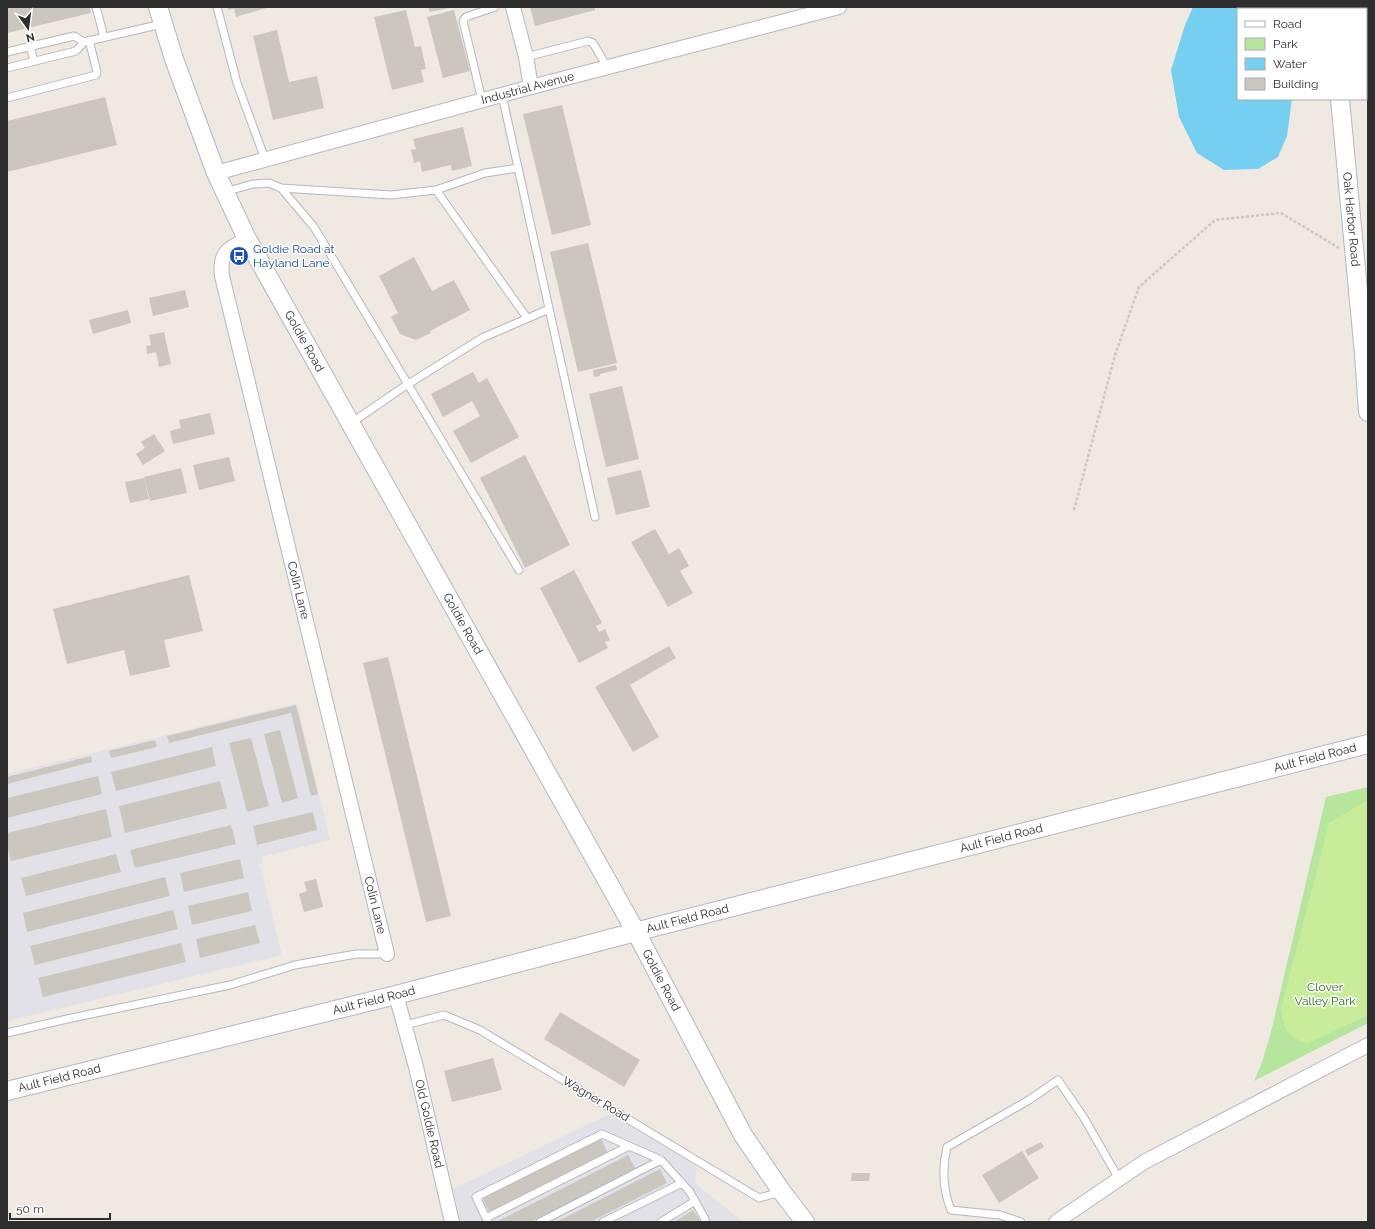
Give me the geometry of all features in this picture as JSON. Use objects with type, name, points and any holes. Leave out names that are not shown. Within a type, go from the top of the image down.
[{"type":"street","points":[[513,7],[526,57],[531,87]]},
{"type":"street","name":"Industrial Avenue","points":[[216,173],[482,100],[839,7]]},
{"type":"street","name":"Goldie Road","points":[[160,15],[174,59],[216,173],[247,239],[636,932],[743,1135],[782,1192],[805,1222]]},
{"type":"street","name":"Oak Harbor Road","points":[[1340,100],[1366,354],[1368,412]]},
{"type":"street","name":"Colin Lane","points":[[247,239],[230,248],[221,259],[220,265],[222,276],[387,954]]},
{"type":"street","name":"Ault Field Road","points":[[7,1090],[396,995],[1368,744]]},
{"type":"street","points":[[396,995],[405,1025]]},
{"type":"street","name":"Old Goldie Road","points":[[405,1025],[452,1222]]},
{"type":"street","points":[[1056,1222],[1144,1162],[1368,1046]]},
{"type":"lane","points":[[96,7],[104,37]]},
{"type":"lane","points":[[216,7],[237,83],[265,159]]},
{"type":"lane","points":[[482,100],[463,21],[466,17],[495,7]]},
{"type":"lane","points":[[7,68],[76,51],[86,41],[104,37],[160,15]]},
{"type":"lane","points":[[7,52],[74,36],[86,41],[97,72],[96,74],[7,98]]},
{"type":"lane","points":[[526,57],[588,41],[593,43],[607,67]]},
{"type":"lane","points":[[30,46],[34,62]]},
{"type":"lane","points":[[502,95],[595,517]]},
{"type":"lane","points":[[224,192],[253,184],[269,183],[282,188],[391,195],[436,190],[485,173],[518,168]]},
{"type":"lane","points":[[282,188],[314,227],[519,570]]},
{"type":"lane","points":[[436,190],[527,318]]},
{"type":"lane","points":[[351,424],[408,384],[482,338],[549,309]]},
{"type":"lane","points":[[7,1033],[75,1017],[230,985],[295,965],[356,954],[387,954]]},
{"type":"lane","name":"Wagner Road","points":[[405,1025],[444,1015],[480,1030],[759,1198],[782,1192]]},
{"type":"lane","points":[[1021,1222],[1000,1215],[951,1210],[946,1196],[943,1160],[947,1147],[1029,1100],[1058,1080],[1084,1118],[1119,1179]]},
{"type":"lane","points":[[629,1146],[487,1220],[476,1197],[602,1134],[661,1160],[690,1192],[705,1222]]},
{"type":"lane","points":[[540,1222],[661,1160]]},
{"type":"lane","points":[[604,1222],[682,1183]]},
{"type":"lane","points":[[661,1222],[695,1201]]},
{"type":"path","points":[[1074,510],[1115,355],[1139,286],[1215,220],[1281,213],[1355,257]]},
{"type":"shaded area","points":[[297,703],[330,840],[262,857],[263,863],[260,864],[282,955],[7,1021],[7,774]]},
{"type":"shaded area","points":[[610,1114],[697,1166],[695,1183],[743,1222],[461,1222],[453,1189]]},
{"type":"green space","name":"Clover Valley Park","points":[[1368,787],[1368,1023],[1254,1081],[1262,1062],[1271,1032],[1326,797]]},
{"type":"green space","name":"Clover Valley Park","points":[[1368,800],[1368,1015],[1307,1044],[1295,1038],[1285,1028],[1281,1009],[1329,823]]},
{"type":"water","points":[[1193,7],[1287,7],[1237,8],[1237,100],[1292,100],[1287,136],[1278,157],[1258,169],[1224,170],[1197,153],[1179,117],[1171,70],[1185,25]]},
{"type":"building","points":[[7,7],[90,7],[91,13],[7,33]]},
{"type":"building","points":[[228,7],[270,7],[236,17],[234,9],[228,10]]},
{"type":"building","points":[[428,7],[449,7],[449,8],[430,12]]},
{"type":"building","points":[[530,7],[595,7],[595,10],[535,26]]},
{"type":"building","points":[[406,10],[415,47],[421,46],[426,69],[421,70],[424,82],[392,90],[374,17]]},
{"type":"building","points":[[454,10],[470,71],[443,78],[427,17]]},
{"type":"building","points":[[277,30],[289,82],[317,76],[324,108],[273,120],[253,36]]},
{"type":"building","points":[[105,97],[117,145],[7,172],[7,121]]},
{"type":"building","points":[[562,105],[591,225],[552,235],[523,114]]},
{"type":"building","points":[[463,127],[472,166],[452,171],[451,165],[422,172],[420,161],[414,163],[411,150],[416,149],[413,139]]},
{"type":"building","points":[[588,243],[617,363],[578,372],[550,252]]},
{"type":"building","points":[[414,257],[432,291],[454,280],[470,310],[416,340],[400,334],[391,317],[398,313],[379,276]]},
{"type":"building","points":[[185,290],[189,307],[153,316],[149,298]]},
{"type":"building","points":[[128,310],[131,323],[93,334],[89,320]]},
{"type":"building","points":[[164,332],[171,364],[159,367],[156,352],[147,354],[146,346],[151,345],[149,335]]},
{"type":"building","points":[[616,365],[617,370],[594,377],[593,370]]},
{"type":"building","points":[[473,372],[479,383],[487,378],[519,437],[471,463],[453,431],[480,416],[472,401],[443,417],[431,394]]},
{"type":"building","points":[[622,386],[639,459],[606,467],[589,394]]},
{"type":"building","points":[[210,413],[215,434],[173,444],[170,431],[181,428],[179,420]]},
{"type":"building","points":[[154,434],[165,451],[143,465],[136,454],[145,448],[141,442]]},
{"type":"building","points":[[525,455],[570,545],[525,568],[480,478]]},
{"type":"building","points":[[229,457],[235,481],[199,490],[193,465]]},
{"type":"building","points":[[181,468],[187,493],[150,501],[144,477]]},
{"type":"building","points":[[641,470],[650,507],[616,515],[607,478]]},
{"type":"building","points":[[144,478],[149,499],[130,503],[125,482]]},
{"type":"building","points":[[655,529],[669,554],[679,548],[689,566],[680,571],[693,593],[668,607],[631,542]]},
{"type":"building","points":[[574,570],[602,623],[596,626],[599,632],[605,629],[610,640],[605,642],[608,648],[579,663],[540,588]]},
{"type":"building","points":[[189,575],[203,631],[164,640],[170,667],[130,676],[124,650],[67,664],[53,609]]},
{"type":"building","points":[[669,646],[676,658],[630,685],[659,737],[633,752],[595,687]]},
{"type":"building","points":[[388,657],[451,916],[426,922],[363,663]]},
{"type":"building","points":[[296,705],[318,794],[311,796],[291,713],[169,743],[167,736]]},
{"type":"building","points":[[280,730],[298,798],[282,803],[264,734]]},
{"type":"building","points":[[251,738],[269,806],[247,812],[229,743]]},
{"type":"building","points":[[155,740],[157,747],[111,758],[109,751]]},
{"type":"building","points":[[212,747],[216,766],[116,791],[111,772]]},
{"type":"building","points":[[91,756],[92,762],[7,784],[7,777]]},
{"type":"building","points":[[98,776],[102,794],[7,818],[7,798]]},
{"type":"building","points":[[220,781],[227,808],[125,833],[119,806]]},
{"type":"building","points":[[106,809],[112,837],[11,861],[7,845],[7,833]]},
{"type":"building","points":[[313,812],[317,830],[257,845],[253,826]]},
{"type":"building","points":[[231,825],[236,844],[135,868],[130,850]]},
{"type":"building","points":[[116,854],[121,872],[26,896],[21,878]]},
{"type":"building","points":[[240,859],[244,878],[184,892],[180,873]]},
{"type":"building","points":[[165,877],[170,896],[27,932],[23,913]]},
{"type":"building","points":[[316,879],[323,907],[304,912],[299,894],[307,891],[304,882]]},
{"type":"building","points":[[248,892],[252,911],[192,925],[188,906]]},
{"type":"building","points":[[173,910],[178,929],[35,965],[30,946]]},
{"type":"building","points":[[255,925],[260,943],[200,958],[196,939]]},
{"type":"building","points":[[181,943],[186,962],[43,997],[38,978]]},
{"type":"building","points":[[560,1012],[640,1060],[624,1087],[544,1039]]},
{"type":"building","points":[[493,1058],[502,1090],[452,1102],[444,1071]]},
{"type":"building","points":[[601,1139],[608,1153],[489,1212],[482,1197]]},
{"type":"building","points":[[1041,1142],[1044,1147],[1028,1156],[1025,1150]]},
{"type":"building","points":[[1022,1151],[1039,1178],[999,1203],[982,1175]]},
{"type":"building","points":[[628,1155],[636,1169],[531,1222],[496,1222]]},
{"type":"building","points":[[660,1169],[667,1183],[590,1222],[556,1222]]},
{"type":"building","points":[[852,1173],[870,1173],[869,1181],[851,1181]]},
{"type":"building","points":[[693,1210],[701,1222],[674,1222]]},
{"type":"place","name":"Goldie Road at Hayland Lane","points":[[239,256]]}]
